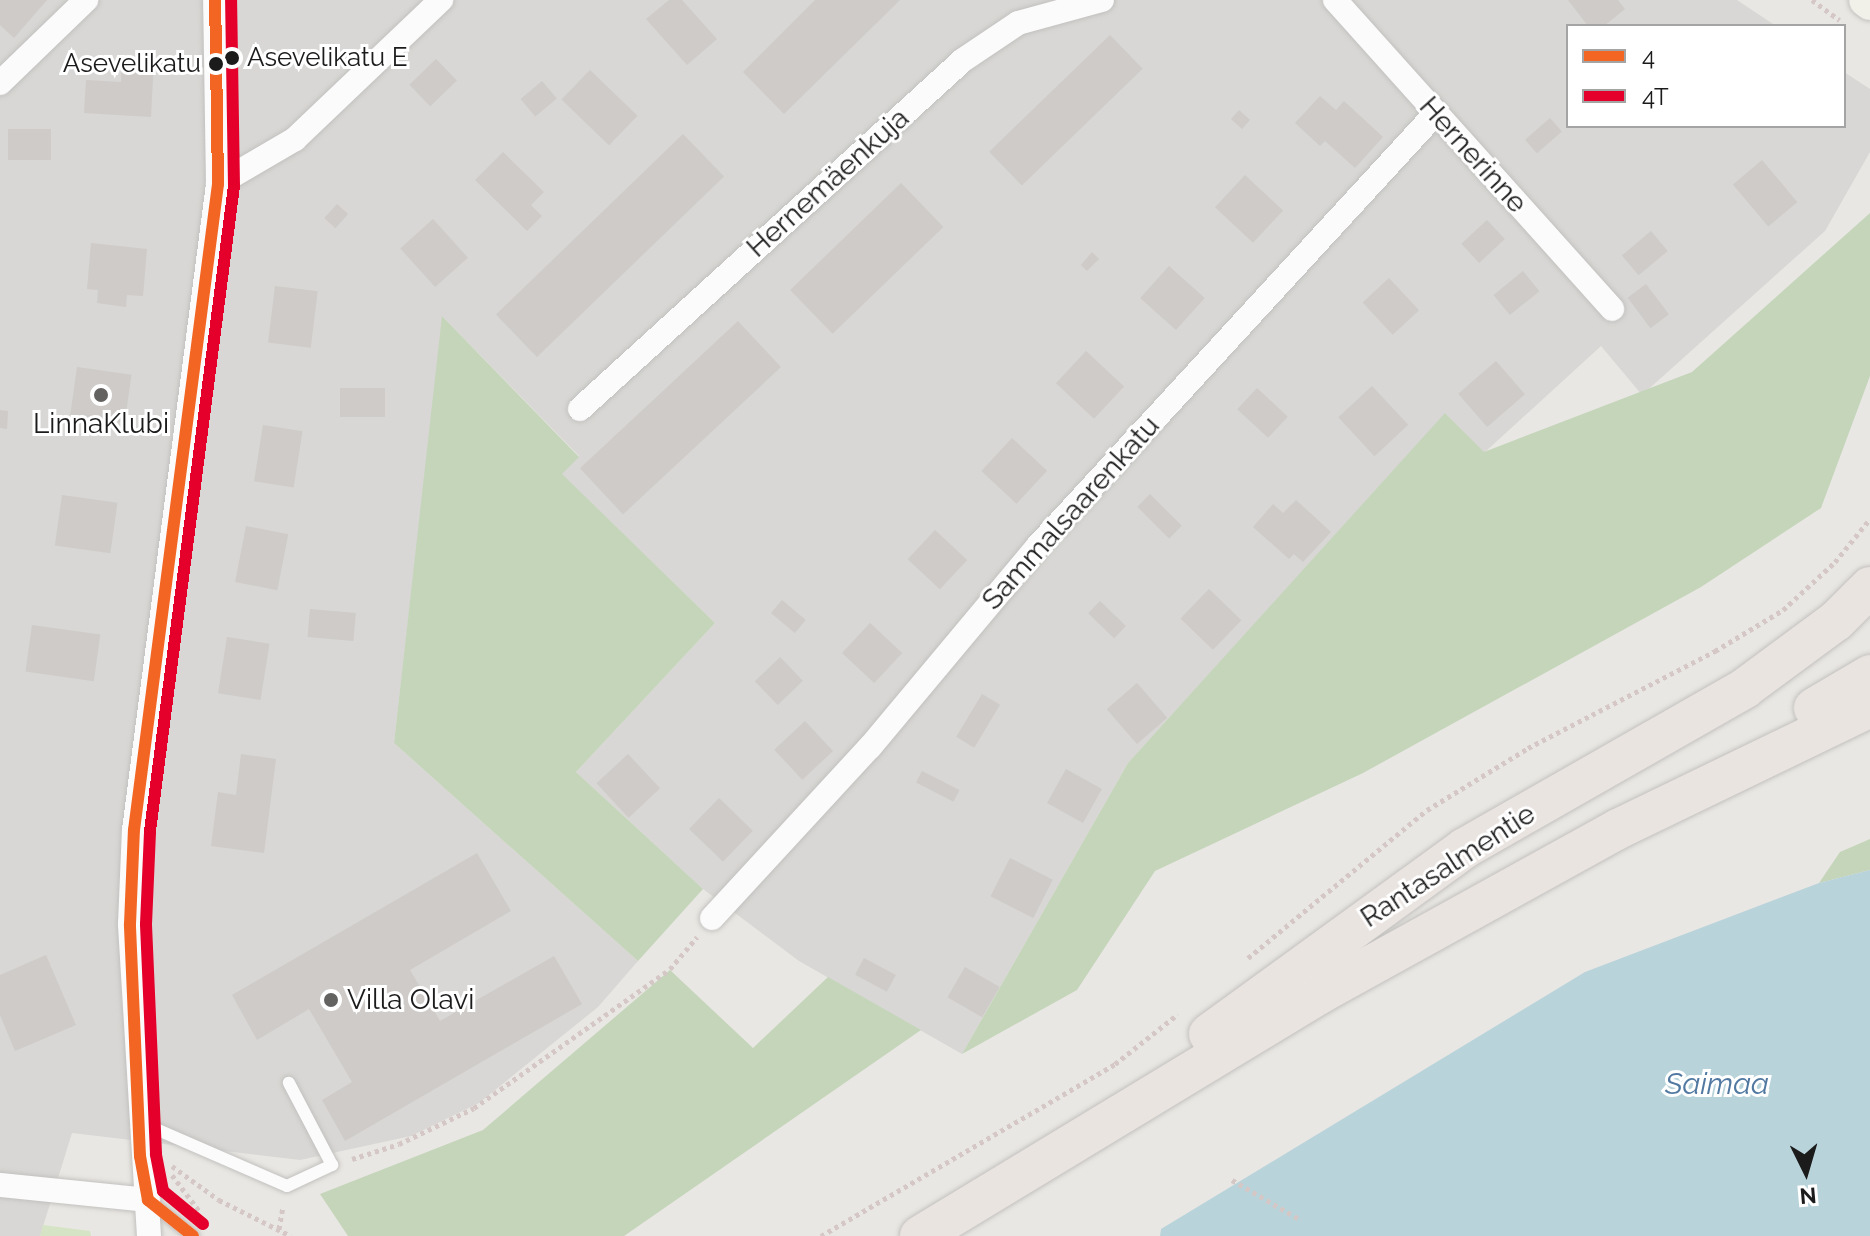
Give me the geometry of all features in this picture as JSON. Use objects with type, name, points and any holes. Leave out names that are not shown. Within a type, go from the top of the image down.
[{"type":"highway","name":"Rantasalmentie","points":[[1036,1162],[1465,848],[1745,688],[1836,621],[1870,587]]},
{"type":"highway","name":"Rantasalmentie","points":[[1618,829],[1653,796],[1870,675]]},
{"type":"highway","name":"Rantasalmentie","points":[[920,1236],[1036,1162],[1321,993],[1618,829],[1870,707]]},
{"type":"street","points":[[0,83],[86,0]]},
{"type":"street","points":[[149,1236],[149,1156],[138,1122],[130,924],[134,830],[218,184],[215,0]]},
{"type":"street","points":[[218,184],[295,139],[441,0]]},
{"type":"street","name":"Hernemäenkuja","points":[[580,409],[963,60],[1018,23],[1102,0]]},
{"type":"street","name":"Hernerinne","points":[[1335,0],[1612,309]]},
{"type":"street","name":"Sammalsaarenkatu","points":[[712,918],[870,747],[1037,547],[1436,113]]},
{"type":"street","points":[[0,1185],[148,1200]]},
{"type":"lane","points":[[138,1122],[287,1186],[332,1165],[289,1083]]},
{"type":"lane","points":[[148,1200],[193,1236]]},
{"type":"path","points":[[332,1165],[399,1144],[474,1108],[670,969],[712,918]]},
{"type":"path","points":[[149,1156],[209,1224]]},
{"type":"path","points":[[149,1156],[219,1200],[291,1236]]},
{"type":"path","points":[[1232,1180],[1301,1220]]},
{"type":"shaded area","points":[[0,0],[1737,0],[1773,24],[1566,24],[1566,128],[1846,128],[1846,73],[1870,89],[1870,152],[1825,231],[1642,395],[1601,346],[1484,453],[1446,414],[1128,763],[962,1054],[799,961],[703,889],[576,772],[715,623],[561,474],[579,456],[443,317],[394,743],[638,961],[598,1007],[479,1103],[411,1136],[300,1160],[72,1133],[40,1236],[0,1236]]},
{"type":"green space","points":[[1870,213],[1870,376],[1821,508],[1701,587],[1363,773],[1155,871],[1077,990],[962,1054],[1128,763],[1445,413],[1484,452],[1692,372]]},
{"type":"green space","points":[[442,316],[579,457],[562,474],[715,623],[576,772],[703,889],[638,961],[394,743]]},
{"type":"green space","points":[[1870,839],[1870,870],[1819,883],[1840,852]]},
{"type":"green space","points":[[670,970],[753,1048],[828,977],[921,1030],[624,1236],[348,1236],[320,1194],[483,1130]]},
{"type":"green space","points":[[43,1225],[90,1231],[91,1236],[40,1236]]},
{"type":"water","name":"Saimaa","points":[[1870,870],[1870,1236],[1160,1236],[1161,1229],[1585,972],[1819,883]]},
{"type":"building","points":[[0,0],[47,0],[14,38],[0,25]]},
{"type":"building","points":[[669,0],[682,0],[717,39],[687,65],[646,19]]},
{"type":"building","points":[[815,0],[900,0],[784,114],[743,72]]},
{"type":"building","points":[[1568,0],[1618,0],[1625,9],[1606,24],[1586,24]]},
{"type":"building","points":[[1110,35],[1143,69],[1022,186],[989,152]]},
{"type":"building","points":[[122,57],[154,58],[151,117],[84,113],[86,80],[121,82]]},
{"type":"building","points":[[436,59],[457,81],[430,106],[409,85]]},
{"type":"building","points":[[590,70],[637,116],[609,145],[562,99]]},
{"type":"building","points":[[542,81],[557,99],[535,117],[521,99]]},
{"type":"building","points":[[1320,96],[1336,110],[1344,101],[1383,137],[1355,168],[1325,141],[1320,146],[1295,123]]},
{"type":"building","points":[[1239,110],[1250,120],[1242,129],[1231,119]]},
{"type":"building","points":[[1550,118],[1562,132],[1537,153],[1525,140]]},
{"type":"building","points":[[8,129],[51,129],[51,160],[8,160]]},
{"type":"building","points":[[683,134],[724,176],[537,357],[496,315]]},
{"type":"building","points":[[503,152],[544,192],[531,205],[542,216],[527,231],[475,180]]},
{"type":"building","points":[[1762,160],[1797,202],[1768,227],[1733,184]]},
{"type":"building","points":[[1245,175],[1283,210],[1253,243],[1215,207]]},
{"type":"building","points":[[901,183],[943,227],[833,334],[790,290]]},
{"type":"building","points":[[337,204],[348,214],[335,228],[324,218]]},
{"type":"building","points":[[433,219],[468,258],[435,287],[400,248]]},
{"type":"building","points":[[1487,220],[1505,239],[1479,263],[1461,244]]},
{"type":"building","points":[[1651,231],[1668,251],[1639,275],[1622,255]]},
{"type":"building","points":[[91,243],[147,249],[143,296],[127,295],[126,307],[97,303],[98,290],[87,289]]},
{"type":"building","points":[[1092,252],[1099,259],[1087,271],[1081,265]]},
{"type":"building","points":[[1169,266],[1205,298],[1176,330],[1140,298]]},
{"type":"building","points":[[1523,271],[1539,291],[1510,315],[1493,295]]},
{"type":"building","points":[[1389,278],[1419,310],[1393,335],[1363,303]]},
{"type":"building","points":[[1646,284],[1669,314],[1651,328],[1628,298]]},
{"type":"building","points":[[275,286],[318,291],[311,348],[268,343]]},
{"type":"building","points":[[738,321],[781,367],[623,514],[580,468]]},
{"type":"building","points":[[1086,351],[1124,386],[1094,419],[1056,383]]},
{"type":"building","points":[[1496,361],[1525,394],[1487,427],[1458,394]]},
{"type":"building","name":"LinnaKlubi","points":[[77,367],[131,375],[125,423],[70,416]]},
{"type":"building","points":[[1372,386],[1408,425],[1375,456],[1338,417]]},
{"type":"building","points":[[340,388],[385,388],[385,417],[340,417]]},
{"type":"building","points":[[1257,388],[1288,417],[1268,438],[1237,409]]},
{"type":"building","points":[[0,410],[8,411],[7,429],[0,428]]},
{"type":"building","points":[[263,425],[303,431],[294,488],[254,481]]},
{"type":"building","points":[[1012,438],[1047,471],[1016,504],[981,471]]},
{"type":"building","points":[[1150,494],[1182,526],[1169,539],[1137,507]]},
{"type":"building","points":[[62,495],[117,503],[110,553],[55,546]]},
{"type":"building","points":[[1296,500],[1331,532],[1303,562],[1294,554],[1289,559],[1253,527],[1273,504],[1283,513]]},
{"type":"building","points":[[246,526],[288,534],[277,590],[235,582]]},
{"type":"building","points":[[935,530],[967,560],[940,589],[908,559]]},
{"type":"building","points":[[1209,589],[1241,620],[1213,650],[1181,618]]},
{"type":"building","points":[[782,600],[806,620],[795,633],[771,613]]},
{"type":"building","points":[[1100,601],[1126,626],[1114,638],[1088,613]]},
{"type":"building","points":[[310,609],[356,613],[353,641],[308,637]]},
{"type":"building","points":[[870,623],[902,653],[874,683],[842,653]]},
{"type":"building","points":[[32,625],[100,635],[94,681],[25,672]]},
{"type":"building","points":[[227,637],[269,644],[261,700],[218,693]]},
{"type":"building","points":[[780,657],[803,681],[778,705],[755,681]]},
{"type":"building","points":[[1137,683],[1167,718],[1137,744],[1107,709]]},
{"type":"building","points":[[982,694],[1000,705],[974,748],[956,737]]},
{"type":"building","points":[[805,721],[833,751],[802,780],[774,750]]},
{"type":"building","points":[[241,754],[276,759],[264,853],[211,846],[218,792],[236,795]]},
{"type":"building","points":[[628,754],[660,788],[629,818],[597,783]]},
{"type":"building","points":[[1066,769],[1102,789],[1083,823],[1047,803]]},
{"type":"building","points":[[922,771],[959,790],[954,802],[916,783]]},
{"type":"building","points":[[719,798],[753,831],[723,862],[689,829]]},
{"type":"building","name":"Villa Olavi","points":[[477,853],[511,911],[410,970],[440,1021],[554,956],[582,1004],[345,1141],[322,1100],[352,1082],[309,1009],[257,1040],[232,995]]},
{"type":"building","points":[[1010,858],[1053,880],[1033,918],[990,896]]},
{"type":"building","points":[[46,955],[76,1025],[15,1051],[0,1015],[0,975]]},
{"type":"building","points":[[864,958],[896,975],[887,992],[855,975]]},
{"type":"building","points":[[965,967],[1000,987],[982,1017],[948,997]]},
{"type":"transit line","name":"4","points":[[193,1236],[148,1200],[140,1156],[130,924],[134,830],[218,184],[215,0]]},
{"type":"transit line","name":"4T","points":[[203,1224],[163,1191],[156,1154],[146,924],[150,831],[234,186],[231,0]]},
{"type":"place","name":"Asevelikatu E","points":[[232,58]]},
{"type":"place","name":"Asevelikatu","points":[[216,64]]},
{"type":"place","name":"LinnaKlubi","points":[[101,395]]},
{"type":"place","name":"Villa Olavi","points":[[331,1000]]}]
